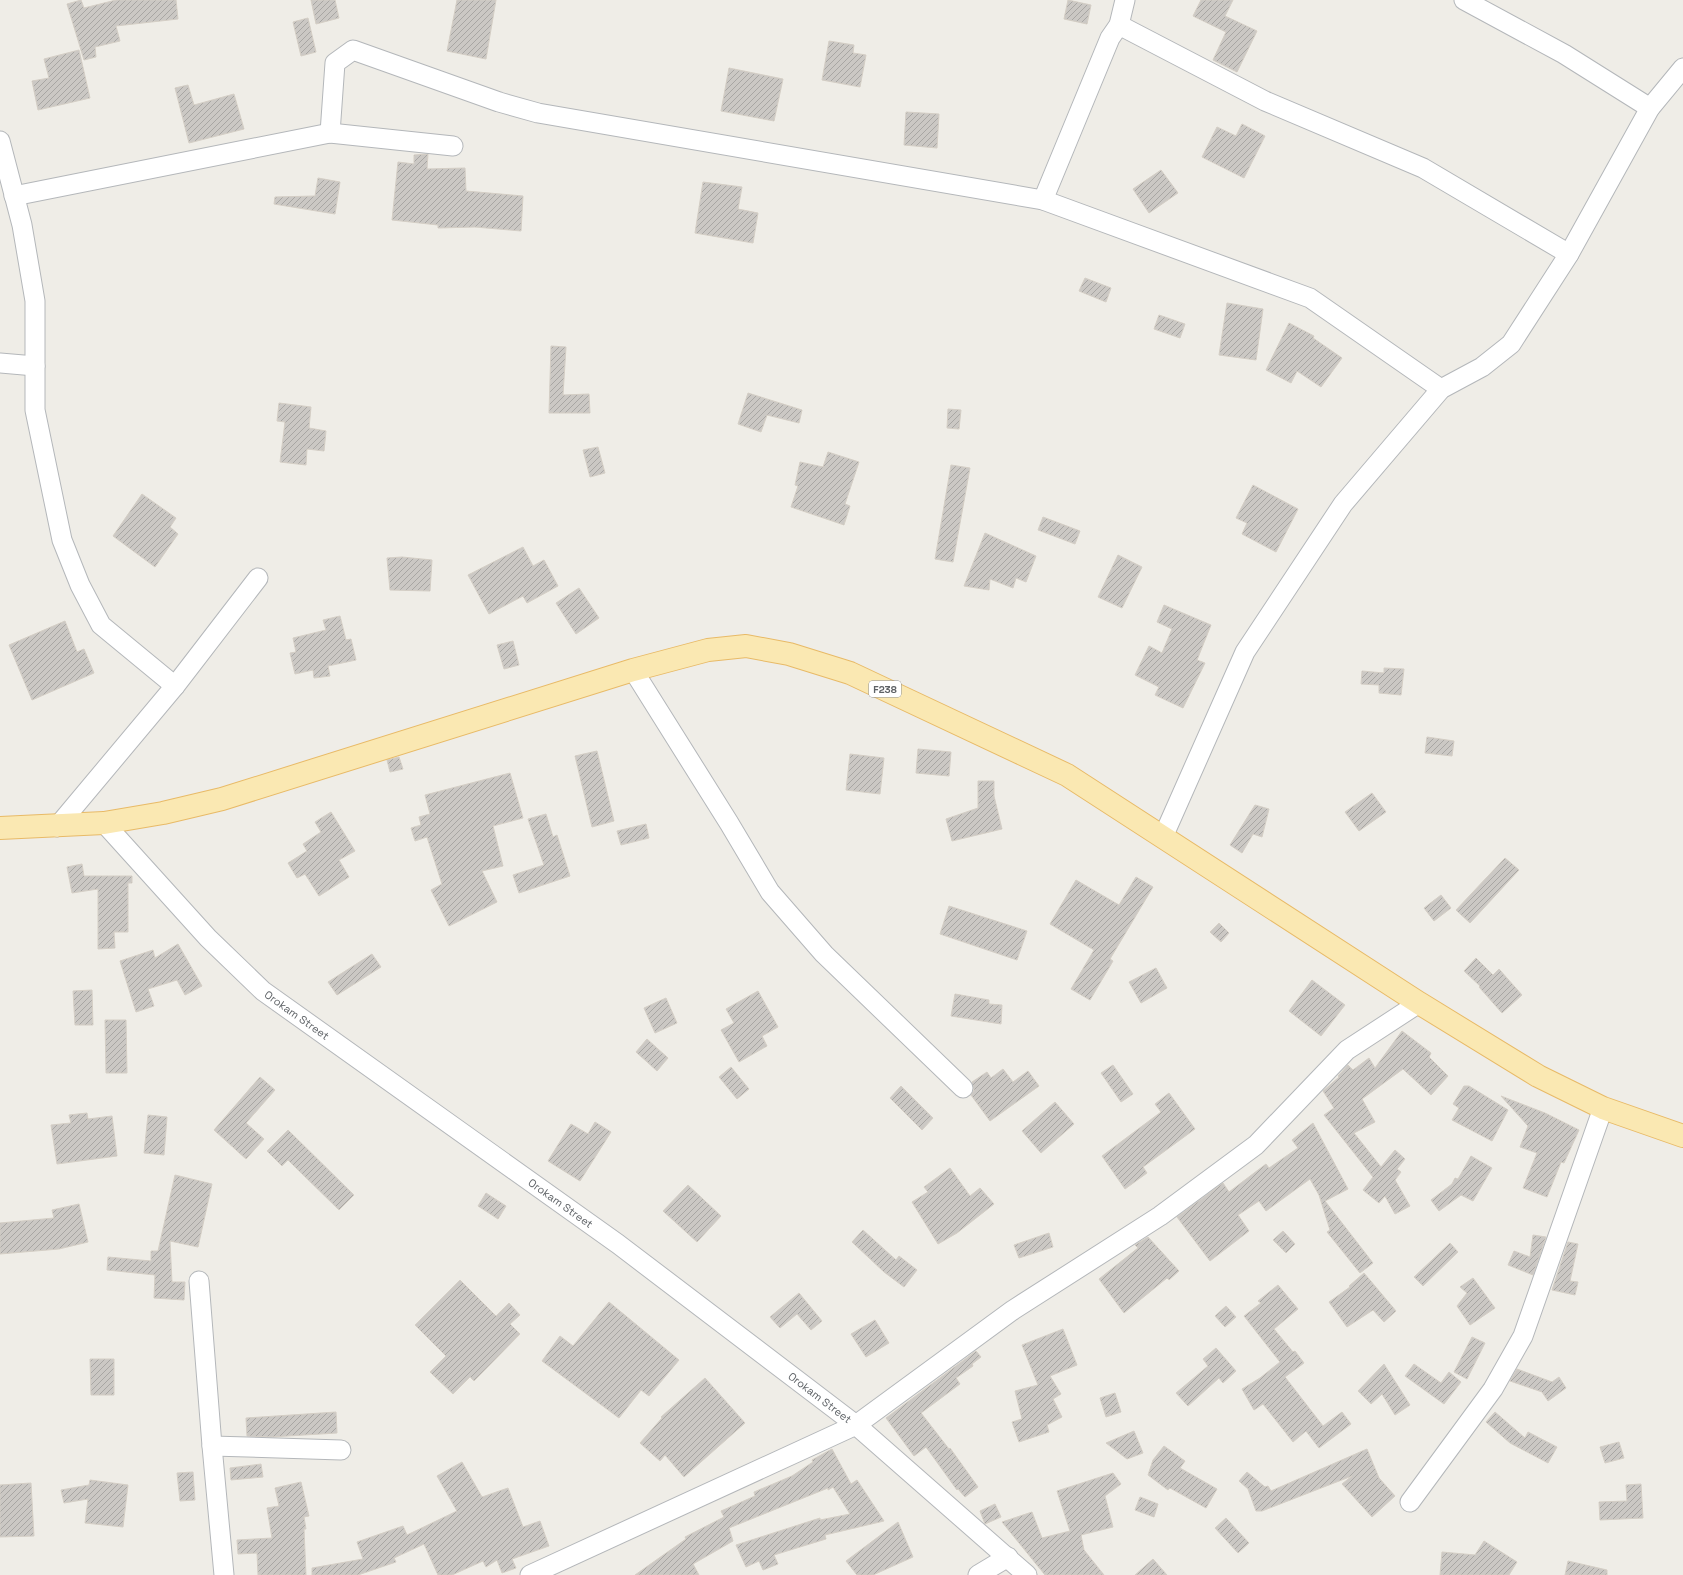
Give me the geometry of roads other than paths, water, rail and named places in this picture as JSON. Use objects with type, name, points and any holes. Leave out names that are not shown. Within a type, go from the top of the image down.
[{"type":"main road","name":"F238","points":[[0,828],[57,827],[104,823],[163,813],[222,798],[633,670],[708,650],[746,646],[789,654],[850,673],[1067,775],[1419,1003],[1538,1076],[1603,1108],[1683,1136]]},
{"type":"street","points":[[1043,200],[1110,38],[1120,25],[1125,0]]},
{"type":"street","points":[[1464,0],[1564,54],[1650,108]]},
{"type":"street","points":[[1120,25],[1265,101],[1423,168],[1568,254]]},
{"type":"street","points":[[330,133],[335,63],[353,50],[499,102],[538,112],[1043,200],[1310,298],[1441,389]]},
{"type":"street","points":[[1163,837],[1245,652],[1343,504],[1441,389],[1482,367],[1511,344],[1568,254],[1650,108],[1683,68]]},
{"type":"street","points":[[14,196],[330,133],[453,146]]},
{"type":"street","points":[[0,141],[3,164],[22,225],[35,301],[35,410],[62,540],[80,585],[101,625],[175,686]]},
{"type":"street","points":[[0,363],[35,366]]},
{"type":"street","points":[[57,827],[175,686],[258,578]]},
{"type":"street","points":[[633,670],[729,823],[770,892],[824,954],[963,1088]]},
{"type":"street","name":"Orokam Street","points":[[104,823],[208,938],[263,991],[618,1244],[856,1425],[1028,1575]]},
{"type":"street","points":[[530,1575],[856,1425],[1013,1310],[1160,1216],[1244,1154],[1256,1145],[1347,1050],[1419,1003]]},
{"type":"street","points":[[1410,1502],[1493,1389],[1523,1336],[1603,1108]]},
{"type":"street","points":[[199,1281],[224,1575]]},
{"type":"street","points":[[212,1446],[341,1450]]},
{"type":"street","points":[[978,1575],[1008,1558]]}]
